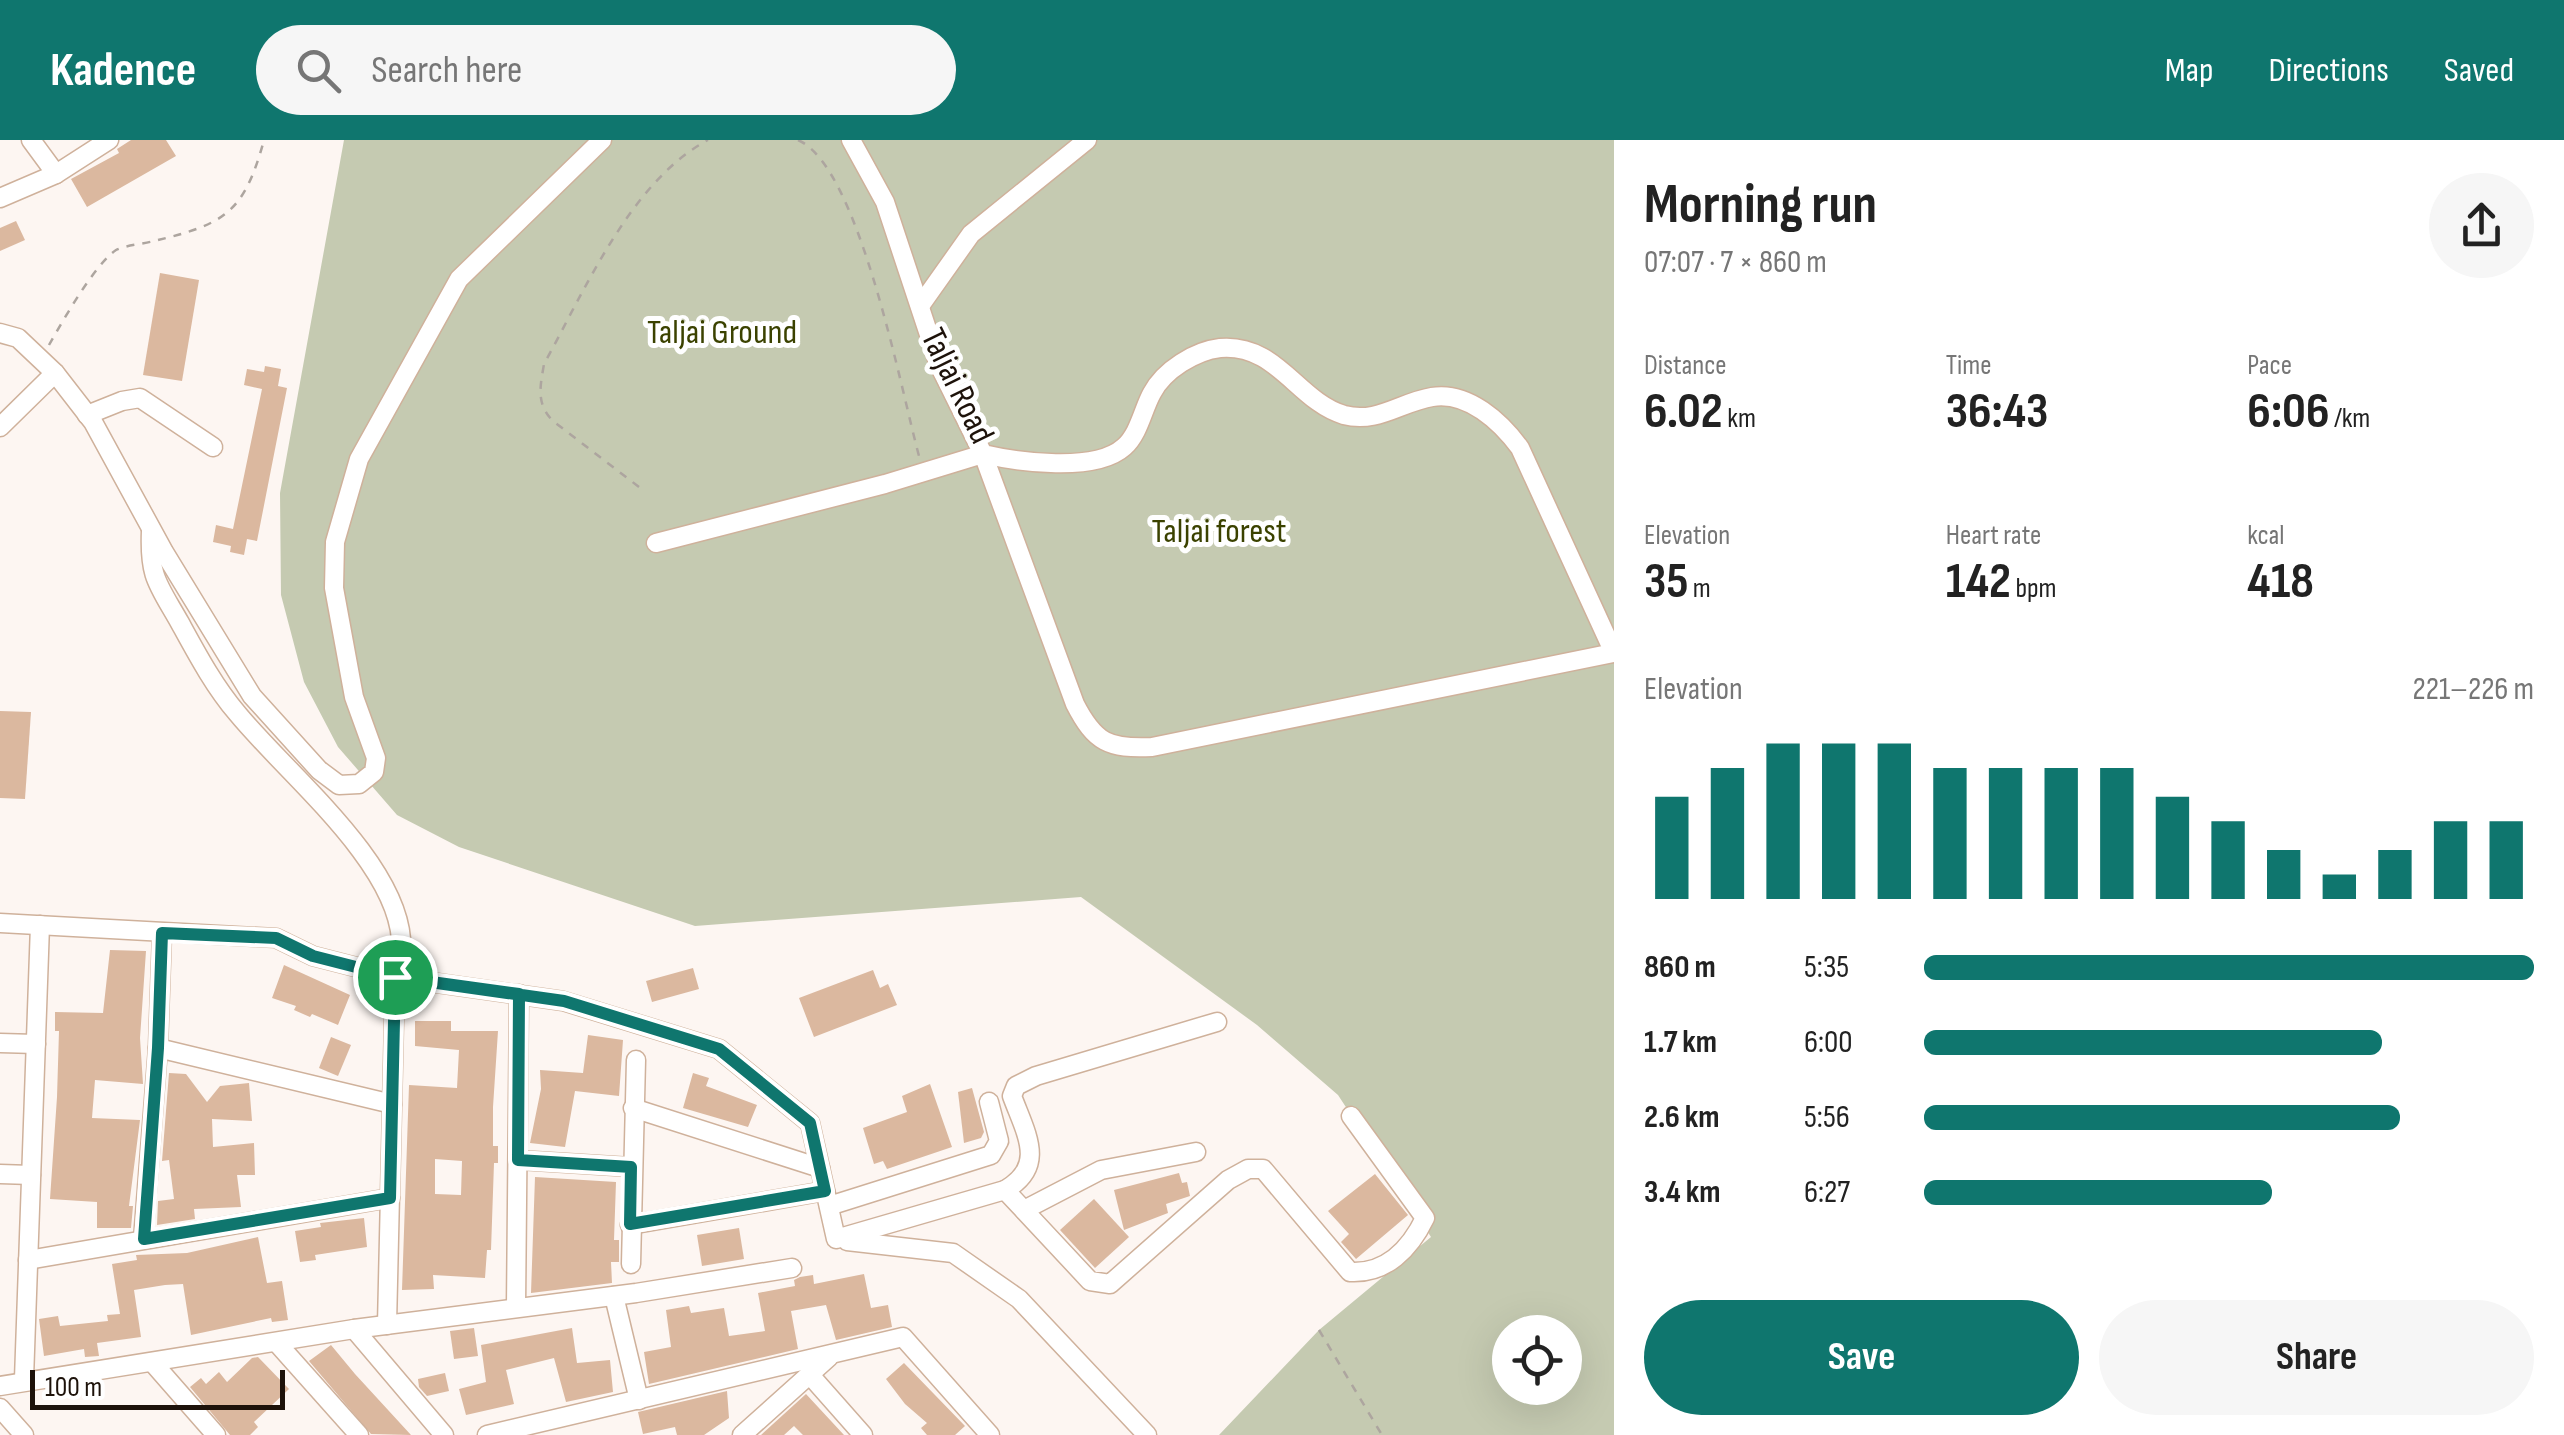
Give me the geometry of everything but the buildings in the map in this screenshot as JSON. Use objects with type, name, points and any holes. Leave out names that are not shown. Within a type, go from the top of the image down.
[{"type":"street","points":[[31,140],[56,174]]},
{"type":"street","points":[[0,198],[56,174],[110,140]]},
{"type":"street","points":[[0,333],[18,338],[55,374],[88,415],[252,696],[319,770],[339,785],[359,784],[374,772],[376,758],[354,696],[334,588],[335,542],[359,459],[458,279],[602,140]]},
{"type":"street","name":"Taljai Road","points":[[851,140],[885,202],[939,365],[984,454],[1039,466],[1106,456],[1125,446],[1153,389],[1170,371],[1195,356],[1220,348],[1248,350],[1266,358],[1316,400],[1339,413],[1361,419],[1434,396],[1455,399],[1482,410],[1504,426],[1520,448],[1614,653]]},
{"type":"street","points":[[920,306],[971,234],[1087,140]]},
{"type":"street","points":[[0,427],[55,374]]},
{"type":"street","points":[[88,415],[140,398],[213,447]]},
{"type":"street","points":[[656,543],[984,454],[1074,704],[1086,726],[1118,748],[1152,748],[1614,653]]},
{"type":"street","points":[[152,526],[150,568],[209,674],[237,713],[334,819],[378,876],[401,940],[395,977],[387,1325]]},
{"type":"street","points":[[0,923],[276,938],[313,956],[395,977],[564,1001],[719,1049],[810,1123],[836,1240]]},
{"type":"street","points":[[24,1380],[40,924]]},
{"type":"street","points":[[144,1239],[162,933]]},
{"type":"street","points":[[516,1308],[519,994]]},
{"type":"street","points":[[836,1240],[1004,1190],[1022,1181],[1029,1172],[1031,1157],[1012,1096],[1016,1086],[1036,1076],[1216,1022]]},
{"type":"street","points":[[0,1043],[36,1044]]},
{"type":"street","points":[[158,1048],[392,1104]]},
{"type":"street","points":[[631,1264],[636,1060]]},
{"type":"street","points":[[630,1224],[827,1199],[992,1155],[999,1141],[989,1102]]},
{"type":"street","points":[[634,1108],[820,1168]]},
{"type":"street","points":[[1004,1190],[1090,1281],[1110,1284],[1228,1180],[1248,1170],[1263,1169],[1350,1272],[1374,1272],[1388,1264],[1425,1218],[1351,1116]]},
{"type":"street","points":[[1024,1210],[1101,1170],[1196,1152]]},
{"type":"street","points":[[518,1160],[631,1167]]},
{"type":"street","points":[[0,1174],[31,1176]]},
{"type":"street","points":[[28,1260],[390,1198]]},
{"type":"street","points":[[836,1240],[954,1253],[1019,1299],[1147,1435]]},
{"type":"street","points":[[0,1386],[354,1329],[614,1296],[792,1268]]},
{"type":"street","points":[[614,1296],[639,1400]]},
{"type":"street","points":[[354,1329],[444,1435]]},
{"type":"street","points":[[486,1435],[903,1337],[990,1435]]},
{"type":"street","points":[[277,1343],[359,1435]]},
{"type":"street","points":[[742,1435],[834,1353]]},
{"type":"street","points":[[153,1363],[216,1435]]},
{"type":"street","points":[[764,1370],[779,1400]]},
{"type":"street","points":[[810,1375],[863,1435]]},
{"type":"street","points":[[0,1408],[24,1435]]},
{"type":"path","points":[[41,360],[74,302],[116,250],[204,229],[230,213],[243,193],[264,140]]},
{"type":"path","points":[[639,488],[542,410],[539,390],[544,364],[622,225],[662,176],[708,140]]},
{"type":"path","points":[[798,140],[816,152],[841,186],[878,298],[924,472]]},
{"type":"path","points":[[1319,1330],[1382,1435]]},
{"type":"green space","name":"Taljai forest","points":[[344,140],[1614,140],[1614,1435],[1219,1435],[1319,1330],[1431,1237],[1338,1095],[1257,1025],[1081,897],[695,926],[459,847],[397,815],[338,747],[304,682],[281,595],[280,493]]},
{"type":"route","points":[[395,977],[313,956],[276,938],[162,933],[144,1239],[390,1198],[395,977],[519,994],[564,1001],[719,1049],[810,1123],[825,1191],[630,1224],[631,1167],[518,1160],[519,994],[395,977]]},
{"type":"park label","name":"Taljai Ground","points":[[722,332]]}]
